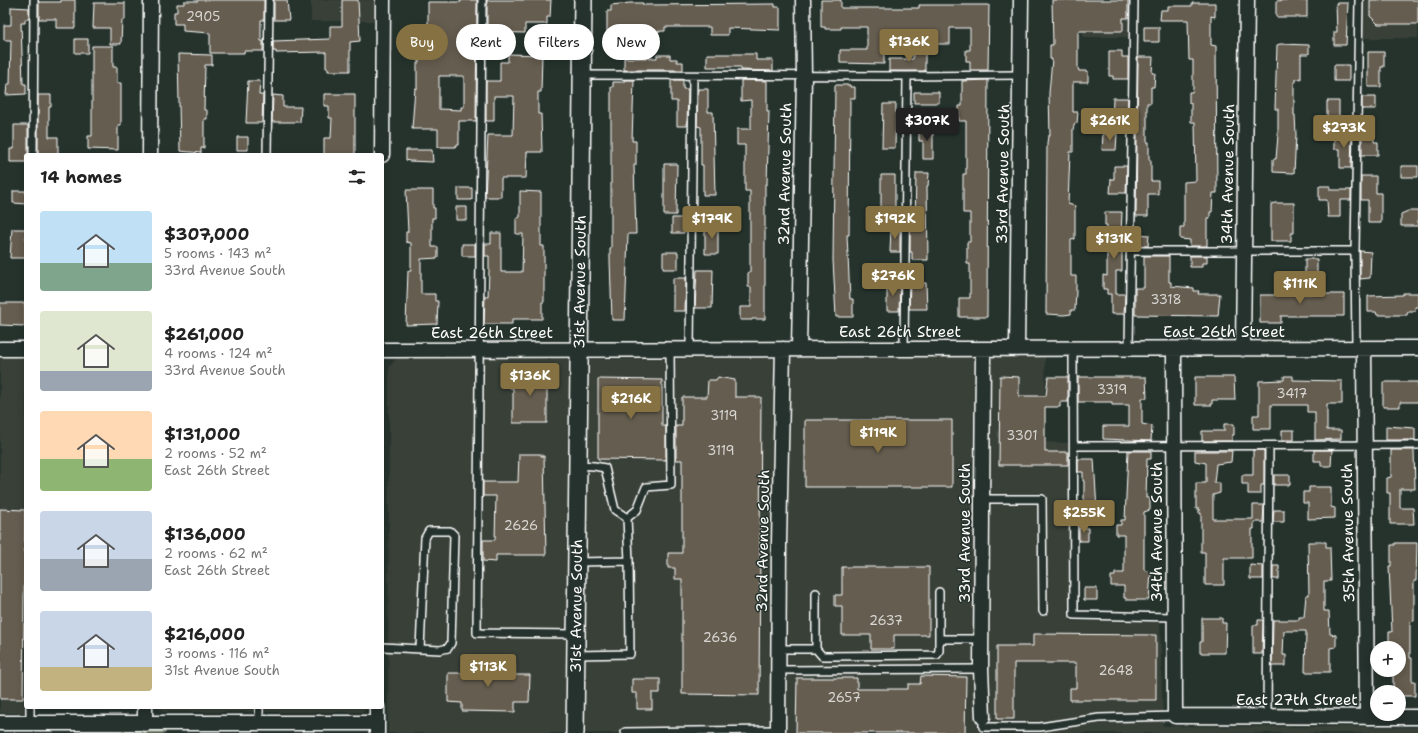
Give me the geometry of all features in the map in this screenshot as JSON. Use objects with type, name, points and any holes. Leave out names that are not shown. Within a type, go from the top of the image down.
[{"type":"street","points":[[150,153],[151,0]]},
{"type":"street","points":[[382,153],[383,0]]},
{"type":"street","name":"31st Avenue South","points":[[575,733],[583,0]]},
{"type":"street","name":"32nd Avenue South","points":[[799,348],[804,77],[803,0]]},
{"type":"street","name":"33rd Avenue South","points":[[1017,349],[1021,0]]},
{"type":"street","name":"34th Avenue South","points":[[1243,349],[1247,0]]},
{"type":"street","name":"East 26th Street","points":[[384,350],[783,348],[1418,348]]},
{"type":"street","name":"32nd Avenue South","points":[[778,732],[779,543],[783,348]]},
{"type":"street","points":[[0,349],[24,349]]},
{"type":"street","name":"33rd Avenue South","points":[[983,349],[981,669],[988,726]]},
{"type":"street","name":"34th Avenue South","points":[[1174,349],[1175,716]]},
{"type":"street","name":"35th Avenue South","points":[[1360,349],[1364,445],[1367,717]]},
{"type":"street","points":[[145,709],[145,724]]},
{"type":"street","points":[[0,723],[259,724],[377,728],[377,709]]},
{"type":"street","name":"East 27th Street","points":[[1175,716],[1418,717]]},
{"type":"lane","points":[[33,153],[34,0]]},
{"type":"lane","points":[[266,153],[269,0]]},
{"type":"lane","points":[[482,0],[477,633],[576,634]]},
{"type":"lane","points":[[1129,349],[1134,0]]},
{"type":"lane","points":[[1359,0],[1355,251],[1360,349]]},
{"type":"lane","points":[[582,75],[804,77],[1021,75]]},
{"type":"lane","points":[[690,349],[693,76]]},
{"type":"lane","points":[[904,349],[907,76]]},
{"type":"lane","points":[[1131,251],[1355,251]]},
{"type":"lane","points":[[627,518],[637,510],[646,487],[671,485],[670,349]]},
{"type":"lane","points":[[1073,349],[1074,615],[1174,617]]},
{"type":"lane","points":[[1074,446],[1418,445]]},
{"type":"lane","points":[[1268,716],[1269,446]]},
{"type":"lane","points":[[578,465],[605,468],[615,510],[627,518]]},
{"type":"lane","points":[[981,499],[1042,499],[1043,611]]},
{"type":"lane","points":[[576,655],[630,654],[627,518]]},
{"type":"lane","points":[[384,647],[420,649],[440,650],[448,648],[451,643],[454,535],[450,531],[429,531],[425,538],[420,649]]},
{"type":"lane","points":[[577,562],[629,561]]},
{"type":"lane","points":[[816,593],[816,649],[822,656],[934,656],[939,652],[939,592]]},
{"type":"lane","points":[[939,639],[981,639]]},
{"type":"lane","points":[[779,649],[816,649]]},
{"type":"lane","points":[[779,670],[981,669]]},
{"type":"lane","points":[[30,709],[30,723]]},
{"type":"lane","points":[[259,709],[259,724]]},
{"type":"lane","points":[[988,726],[1033,730],[1099,718],[1175,716]]},
{"type":"lane","points":[[625,732],[778,732]]},
{"type":"shaded area","points":[[311,0],[376,0],[375,21],[311,21]]},
{"type":"shaded area","points":[[1083,0],[1137,0],[1138,37],[1083,37]]},
{"type":"shaded area","points":[[1359,0],[1418,0],[1418,38],[1359,38]]},
{"type":"shaded area","points":[[1045,356],[1046,442],[1068,443],[1070,621],[1160,622],[1163,726],[1418,727],[1418,733],[388,733],[389,367],[398,358],[594,359]]},
{"type":"shaded area","points":[[0,357],[24,357],[24,709],[29,709],[29,713],[0,713]]},
{"type":"shaded area","points":[[159,709],[367,709],[363,712],[163,712]]},
{"type":"green space","points":[[121,731],[165,731],[165,733],[121,733]]},
{"type":"building","points":[[61,0],[75,0],[75,28],[56,28],[56,19],[39,19],[39,2],[61,2]]},
{"type":"building","points":[[264,0],[264,20],[261,20],[261,41],[263,41],[263,51],[244,51],[244,53],[210,53],[210,33],[183,31],[183,24],[174,24],[174,12],[177,12],[177,4],[184,4],[184,1]]},
{"type":"building","points":[[274,0],[287,0],[289,20],[274,20]]},
{"type":"building","points":[[342,0],[358,0],[360,41],[350,42],[350,71],[328,71],[328,68],[326,68],[326,52],[276,53],[276,51],[273,51],[273,41],[330,39],[330,26],[342,26]]},
{"type":"building","points":[[461,0],[477,0],[477,24],[456,24],[456,60],[477,60],[476,121],[459,121],[459,145],[456,145],[456,147],[438,147],[438,129],[412,129],[415,88],[417,89],[417,63],[419,63],[419,60],[448,60],[448,24],[428,24],[428,2],[461,2]],"holes":[[[439,76],[464,76],[464,107],[461,107],[461,110],[439,109]]]},
{"type":"building","points":[[487,0],[551,0],[550,17],[547,17],[547,24],[524,24],[524,33],[516,33],[516,24],[487,24]]},
{"type":"building","points":[[821,0],[841,0],[841,8],[919,8],[919,5],[989,5],[988,70],[970,70],[970,61],[966,61],[966,50],[970,50],[970,28],[950,28],[950,44],[919,44],[919,32],[884,32],[884,64],[840,63],[840,50],[867,50],[867,27],[841,27],[841,29],[825,29],[825,27],[821,27]]},
{"type":"building","points":[[1052,0],[1128,0],[1128,18],[1123,18],[1123,31],[1078,32],[1078,68],[1079,71],[1088,71],[1088,82],[1073,82],[1073,112],[1078,112],[1077,123],[1075,123],[1073,129],[1073,152],[1070,152],[1068,204],[1075,206],[1075,239],[1071,240],[1071,276],[1076,276],[1076,291],[1075,310],[1071,310],[1071,314],[1064,315],[1046,314],[1047,143],[1048,136],[1050,136],[1049,93],[1052,59],[1050,59],[1050,45],[1053,45]]},
{"type":"building","points":[[1370,0],[1418,0],[1418,24],[1378,24],[1370,16]]},
{"type":"building","points":[[1276,1],[1307,1],[1307,17],[1276,17]]},
{"type":"building","points":[[94,3],[125,3],[125,20],[122,20],[121,44],[110,44],[110,28],[93,28]]},
{"type":"building","points":[[630,3],[643,3],[643,5],[775,4],[775,7],[780,7],[780,30],[728,28],[728,35],[710,35],[710,27],[665,27],[665,31],[660,31],[660,24],[607,24],[607,11],[611,11],[611,5]]},
{"type":"building","points":[[1192,3],[1215,3],[1215,17],[1211,16],[1211,45],[1216,46],[1217,193],[1213,193],[1212,212],[1210,212],[1210,218],[1207,218],[1207,246],[1190,246],[1190,240],[1180,239],[1180,227],[1184,227],[1184,182],[1196,181],[1195,122],[1191,122],[1191,103],[1189,103],[1189,92],[1192,92],[1193,89],[1193,60],[1189,60],[1188,20],[1160,20],[1161,10],[1168,10],[1168,6],[1192,6]]},
{"type":"building","points":[[1336,3],[1348,3],[1346,45],[1334,45],[1334,32],[1337,32]]},
{"type":"building","points":[[11,7],[29,8],[29,19],[25,19],[25,23],[21,23],[23,84],[26,84],[26,94],[6,95],[7,84],[10,84],[11,40],[4,40],[4,25],[11,25]]},
{"type":"building","points":[[1144,27],[1159,27],[1159,42],[1144,42]]},
{"type":"building","points":[[75,39],[88,39],[88,53],[75,53]]},
{"type":"building","points":[[1277,45],[1309,45],[1309,54],[1301,54],[1301,79],[1296,79],[1296,82],[1294,82],[1294,115],[1296,135],[1294,173],[1273,172],[1273,159],[1276,159],[1278,135],[1278,109],[1275,109]]},
{"type":"building","points":[[92,46],[113,46],[113,67],[117,67],[117,83],[121,83],[121,125],[118,125],[118,150],[88,149],[88,136],[92,136]]},
{"type":"building","points":[[913,51],[925,52],[925,71],[889,71],[889,59],[913,59]]},
{"type":"building","points":[[1109,51],[1122,51],[1122,57],[1128,57],[1128,79],[1113,79],[1113,76],[1109,76]]},
{"type":"building","points":[[1368,52],[1384,52],[1384,67],[1381,67],[1381,87],[1368,87]]},
{"type":"building","points":[[178,54],[212,55],[212,65],[205,65],[204,110],[207,110],[207,119],[204,119],[204,148],[201,148],[201,153],[180,151]]},
{"type":"building","points":[[516,54],[524,54],[524,60],[542,60],[541,92],[538,92],[538,114],[541,114],[542,152],[527,152],[526,178],[501,178],[501,197],[485,197],[488,135],[513,135],[514,96],[494,96],[494,121],[486,121],[486,81],[500,81],[500,62],[508,62],[508,60],[516,60]]},
{"type":"building","points":[[707,54],[756,54],[756,60],[773,60],[773,71],[741,70],[741,67],[707,67]]},
{"type":"building","points":[[660,55],[670,55],[670,59],[677,59],[677,62],[683,62],[683,70],[624,70],[624,60],[660,60]]},
{"type":"building","points":[[1138,57],[1153,57],[1152,73],[1155,73],[1154,87],[1151,87],[1151,103],[1147,103],[1147,142],[1149,142],[1149,160],[1151,160],[1151,181],[1158,181],[1158,194],[1148,194],[1148,216],[1136,216]]},
{"type":"building","points":[[1334,65],[1349,65],[1349,81],[1334,81]]},
{"type":"building","points":[[624,80],[634,80],[632,141],[636,141],[636,165],[634,165],[636,234],[628,234],[625,320],[612,320],[610,260],[611,87],[613,87],[613,82],[624,82]]},
{"type":"building","points":[[671,80],[683,80],[683,89],[688,89],[687,126],[677,126],[677,101],[671,101]]},
{"type":"building","points":[[741,80],[767,81],[767,111],[769,111],[767,184],[765,184],[765,319],[752,320],[740,320],[740,307],[751,307],[751,287],[748,287],[748,272],[750,272],[750,191],[745,191],[745,145],[737,145],[737,129],[751,129],[751,100],[741,101]]},
{"type":"building","points":[[988,80],[987,317],[959,317],[959,298],[970,298],[970,264],[967,264],[967,242],[970,242],[970,213],[963,213],[963,174],[966,174],[966,121],[959,121],[959,106],[962,106],[962,81]]},
{"type":"building","points":[[248,81],[260,81],[259,95],[263,95],[261,123],[246,123]]},
{"type":"building","points":[[835,85],[850,85],[850,87],[855,87],[855,98],[850,98],[849,235],[847,235],[850,299],[853,299],[853,317],[836,317],[833,260]]},
{"type":"building","points":[[698,89],[708,89],[708,112],[713,112],[715,195],[703,195],[701,127],[697,126]]},
{"type":"building","points":[[914,92],[939,92],[939,103],[914,103]]},
{"type":"building","points":[[324,94],[355,94],[355,153],[324,153],[324,138],[331,138],[332,118],[329,118],[329,106],[324,106]]},
{"type":"building","points":[[38,95],[51,95],[51,107],[49,107],[49,137],[58,137],[58,153],[38,153]]},
{"type":"building","points":[[273,95],[283,96],[283,107],[301,107],[300,122],[272,122]]},
{"type":"building","points":[[1362,97],[1376,97],[1376,109],[1362,109]]},
{"type":"building","points":[[1113,98],[1128,98],[1127,125],[1112,124]]},
{"type":"building","points":[[1327,101],[1339,101],[1339,132],[1327,132]]},
{"type":"building","points":[[883,104],[896,104],[895,148],[882,148]]},
{"type":"building","points":[[14,125],[28,125],[28,153],[24,153],[24,162],[10,162],[10,149],[14,149]]},
{"type":"building","points":[[919,127],[933,127],[933,159],[923,159],[923,141],[919,141]]},
{"type":"building","points":[[1374,130],[1374,142],[1378,142],[1378,155],[1362,155],[1362,131]]},
{"type":"building","points":[[1103,134],[1117,134],[1116,150],[1102,150]]},
{"type":"building","points":[[1334,134],[1352,134],[1351,168],[1340,168],[1340,149],[1334,149]]},
{"type":"building","points":[[237,137],[248,137],[248,150],[237,150]]},
{"type":"building","points":[[406,150],[432,150],[433,162],[406,160]]},
{"type":"building","points":[[664,164],[677,164],[676,215],[664,215]]},
{"type":"building","points":[[1114,166],[1127,166],[1126,193],[1110,193],[1111,179],[1114,179]]},
{"type":"building","points":[[1401,166],[1418,166],[1418,177],[1401,177]]},
{"type":"building","points":[[916,173],[929,173],[927,186],[928,260],[912,260],[912,252],[910,252],[910,227],[915,227]]},
{"type":"building","points":[[881,175],[895,175],[895,209],[881,209]]},
{"type":"building","points":[[1361,176],[1376,176],[1376,193],[1381,193],[1381,223],[1368,223],[1368,200],[1361,200]]},
{"type":"building","points":[[1319,186],[1330,186],[1330,190],[1351,190],[1351,200],[1340,200],[1340,217],[1328,217],[1327,200],[1319,200]]},
{"type":"building","points":[[458,188],[472,188],[472,200],[458,200]]},
{"type":"building","points":[[406,190],[433,190],[433,208],[435,208],[435,218],[432,218],[432,247],[438,247],[438,258],[421,259],[421,294],[435,294],[435,301],[438,301],[437,324],[406,325],[408,271],[411,271],[411,243],[406,242],[406,232],[408,232]]},
{"type":"building","points":[[13,191],[24,191],[24,204],[13,203]]},
{"type":"building","points":[[520,191],[541,192],[541,246],[544,246],[544,302],[542,302],[542,319],[512,319],[512,324],[484,324],[485,296],[488,296],[489,270],[489,256],[485,256],[485,244],[491,244],[491,233],[501,233],[501,272],[522,272],[523,234],[516,234],[516,219],[520,217]]},
{"type":"building","points":[[1294,203],[1294,233],[1291,233],[1291,241],[1271,241],[1271,204]]},
{"type":"building","points":[[456,207],[467,207],[467,220],[456,220]]},
{"type":"building","points":[[1408,211],[1418,211],[1418,226],[1401,226],[1401,214]]},
{"type":"building","points":[[1105,212],[1122,212],[1121,234],[1126,234],[1125,247],[1122,247],[1122,271],[1116,271],[1116,294],[1125,294],[1124,314],[1111,314],[1111,294],[1107,294],[1107,289],[1103,289],[1103,275],[1107,276],[1107,225],[1105,225]]},
{"type":"building","points":[[672,218],[684,218],[684,233],[672,233]]},
{"type":"building","points":[[705,226],[718,226],[718,254],[705,254]]},
{"type":"building","points":[[891,227],[900,227],[900,252],[890,252]]},
{"type":"building","points":[[12,229],[24,229],[24,258],[10,258]]},
{"type":"building","points":[[1136,234],[1149,235],[1148,246],[1135,246]]},
{"type":"building","points":[[462,244],[475,244],[475,256],[462,256]]},
{"type":"building","points":[[1360,251],[1371,252],[1370,278],[1360,279]]},
{"type":"building","points":[[663,252],[678,252],[678,269],[663,269]]},
{"type":"building","points":[[1144,256],[1169,256],[1169,282],[1171,282],[1171,286],[1194,288],[1194,291],[1199,291],[1198,294],[1220,294],[1218,316],[1135,315],[1135,288],[1144,288]]},
{"type":"building","points":[[1190,256],[1207,256],[1207,263],[1202,263],[1202,267],[1190,267]]},
{"type":"building","points":[[1305,259],[1317,259],[1317,274],[1305,274]]},
{"type":"building","points":[[697,270],[713,270],[712,308],[695,308]]},
{"type":"building","points":[[673,278],[686,278],[685,311],[673,311]]},
{"type":"building","points":[[926,283],[927,309],[909,309],[910,284]]},
{"type":"building","points":[[887,284],[900,284],[899,311],[887,311]]},
{"type":"building","points":[[1288,287],[1302,287],[1302,294],[1344,294],[1344,316],[1281,316],[1281,323],[1260,323],[1260,295],[1287,295]]},
{"type":"building","points":[[1403,293],[1418,293],[1418,307],[1415,307],[1415,311],[1408,311],[1407,315],[1377,315],[1376,312],[1368,312],[1368,296],[1403,295]]},
{"type":"building","points":[[0,303],[24,303],[24,326],[0,325]]},
{"type":"building","points":[[510,372],[547,372],[547,423],[513,423],[513,388],[510,388]]},
{"type":"building","points":[[1000,376],[1019,377],[1019,396],[1046,396],[1048,377],[1068,377],[1068,402],[1060,402],[1060,407],[1045,407],[1045,452],[1068,452],[1068,465],[999,465]]},
{"type":"building","points":[[1284,376],[1293,376],[1293,380],[1342,381],[1342,404],[1327,404],[1327,430],[1341,430],[1341,439],[1315,440],[1315,412],[1307,412],[1307,405],[1271,405],[1271,429],[1253,429],[1253,415],[1259,415],[1259,381],[1284,380]]},
{"type":"building","points":[[718,377],[735,380],[735,397],[761,397],[759,695],[682,694],[682,579],[675,579],[675,568],[668,568],[668,553],[682,553],[682,460],[676,460],[676,426],[682,426],[682,397],[707,397],[708,380],[716,380]]},
{"type":"building","points":[[1078,377],[1146,377],[1147,398],[1142,398],[1142,424],[1152,426],[1151,441],[1103,439],[1103,426],[1129,426],[1129,405],[1112,405],[1112,402],[1078,402]]},
{"type":"building","points":[[1195,377],[1234,377],[1235,400],[1212,400],[1212,405],[1195,405]]},
{"type":"building","points":[[598,379],[662,380],[662,426],[666,426],[666,460],[598,459]]},
{"type":"building","points":[[1383,382],[1418,382],[1418,402],[1400,402],[1400,407],[1383,407]]},
{"type":"building","points":[[805,420],[952,420],[952,487],[805,487]]},
{"type":"building","points":[[1224,424],[1234,424],[1234,435],[1232,435],[1232,441],[1202,441],[1202,431],[1224,431]]},
{"type":"building","points":[[1386,426],[1415,428],[1415,440],[1386,440]]},
{"type":"building","points":[[1282,430],[1294,430],[1294,440],[1282,440]]},
{"type":"building","points":[[1253,450],[1264,450],[1264,485],[1261,485],[1261,494],[1248,494],[1248,484],[1242,484],[1242,475],[1253,475]]},
{"type":"building","points":[[1314,450],[1332,450],[1331,466],[1321,466],[1321,461],[1314,461]]},
{"type":"building","points":[[1391,450],[1414,450],[1415,489],[1400,489],[1400,508],[1413,508],[1414,524],[1390,524],[1390,493],[1387,493],[1387,478],[1391,477]]},
{"type":"building","points":[[1128,451],[1151,451],[1151,459],[1147,459],[1146,498],[1150,498],[1150,510],[1144,512],[1144,570],[1151,572],[1149,600],[1126,600],[1126,598],[1124,598],[1124,586],[1111,586],[1111,576],[1115,576],[1115,573],[1124,573],[1124,535],[1116,535],[1116,525],[1121,525],[1121,520],[1125,520]]},
{"type":"building","points":[[1195,451],[1232,451],[1231,462],[1216,464],[1214,483],[1220,483],[1220,493],[1213,495],[1213,519],[1253,519],[1253,505],[1264,505],[1263,522],[1254,522],[1254,529],[1252,529],[1252,558],[1224,558],[1224,585],[1205,585],[1205,552],[1201,552],[1201,513],[1199,513],[1199,509],[1196,509],[1196,483],[1206,483],[1206,463],[1195,461]]},
{"type":"building","points":[[519,454],[541,454],[541,456],[544,456],[546,555],[496,555],[496,562],[483,561],[483,540],[495,540],[496,496],[483,496],[483,482],[518,482]]},
{"type":"building","points":[[1078,459],[1094,459],[1097,511],[1084,511],[1083,472],[1078,472]]},
{"type":"building","points":[[1274,475],[1290,475],[1290,485],[1274,485]]},
{"type":"building","points":[[1309,487],[1331,487],[1331,507],[1335,508],[1335,518],[1308,519],[1308,503],[1303,503],[1303,492],[1309,492]]},
{"type":"building","points":[[0,509],[24,510],[23,699],[0,699]]},
{"type":"building","points":[[1274,510],[1284,510],[1284,522],[1273,522]]},
{"type":"building","points":[[1079,528],[1088,528],[1088,541],[1079,541]]},
{"type":"building","points":[[1308,542],[1326,542],[1326,547],[1330,547],[1331,581],[1324,581],[1324,611],[1329,611],[1330,634],[1336,635],[1336,647],[1330,648],[1330,672],[1305,672],[1306,631],[1284,631],[1283,655],[1286,655],[1286,666],[1272,666],[1273,620],[1299,620],[1299,617],[1304,617],[1306,595],[1309,595]]},
{"type":"building","points":[[1395,543],[1417,543],[1416,581],[1414,581],[1414,621],[1410,622],[1410,658],[1412,658],[1412,681],[1415,681],[1415,696],[1406,696],[1406,685],[1393,685],[1393,677],[1406,677],[1406,641],[1389,641],[1389,632],[1392,632],[1389,566],[1391,566],[1391,545],[1395,545]]},
{"type":"building","points":[[1250,565],[1263,566],[1263,579],[1250,579]]},
{"type":"building","points":[[1273,566],[1279,566],[1279,579],[1273,579]]},
{"type":"building","points":[[842,567],[929,567],[929,635],[894,635],[894,649],[871,649],[871,635],[842,635],[842,606],[835,606],[835,595],[842,595]]},
{"type":"building","points":[[1084,588],[1097,588],[1097,600],[1084,600]]},
{"type":"building","points":[[1202,618],[1222,618],[1222,623],[1226,623],[1225,653],[1200,653],[1200,642],[1202,642]]},
{"type":"building","points":[[1258,620],[1263,620],[1262,654],[1253,654],[1253,625],[1258,625]]},
{"type":"building","points":[[1033,634],[1156,635],[1156,700],[1070,700],[1070,688],[1076,688],[1076,663],[1014,663],[1014,719],[997,719],[997,646],[1033,646]]},
{"type":"building","points":[[463,665],[515,665],[515,675],[530,675],[529,702],[515,702],[515,712],[462,711],[462,703],[448,702],[448,673],[463,673]]},
{"type":"building","points":[[921,676],[966,677],[965,733],[796,733],[797,678],[857,678],[857,689],[908,689],[908,684],[920,684]]},
{"type":"building","points":[[632,679],[660,679],[660,693],[652,693],[652,709],[637,709],[637,693],[632,693]]}]
